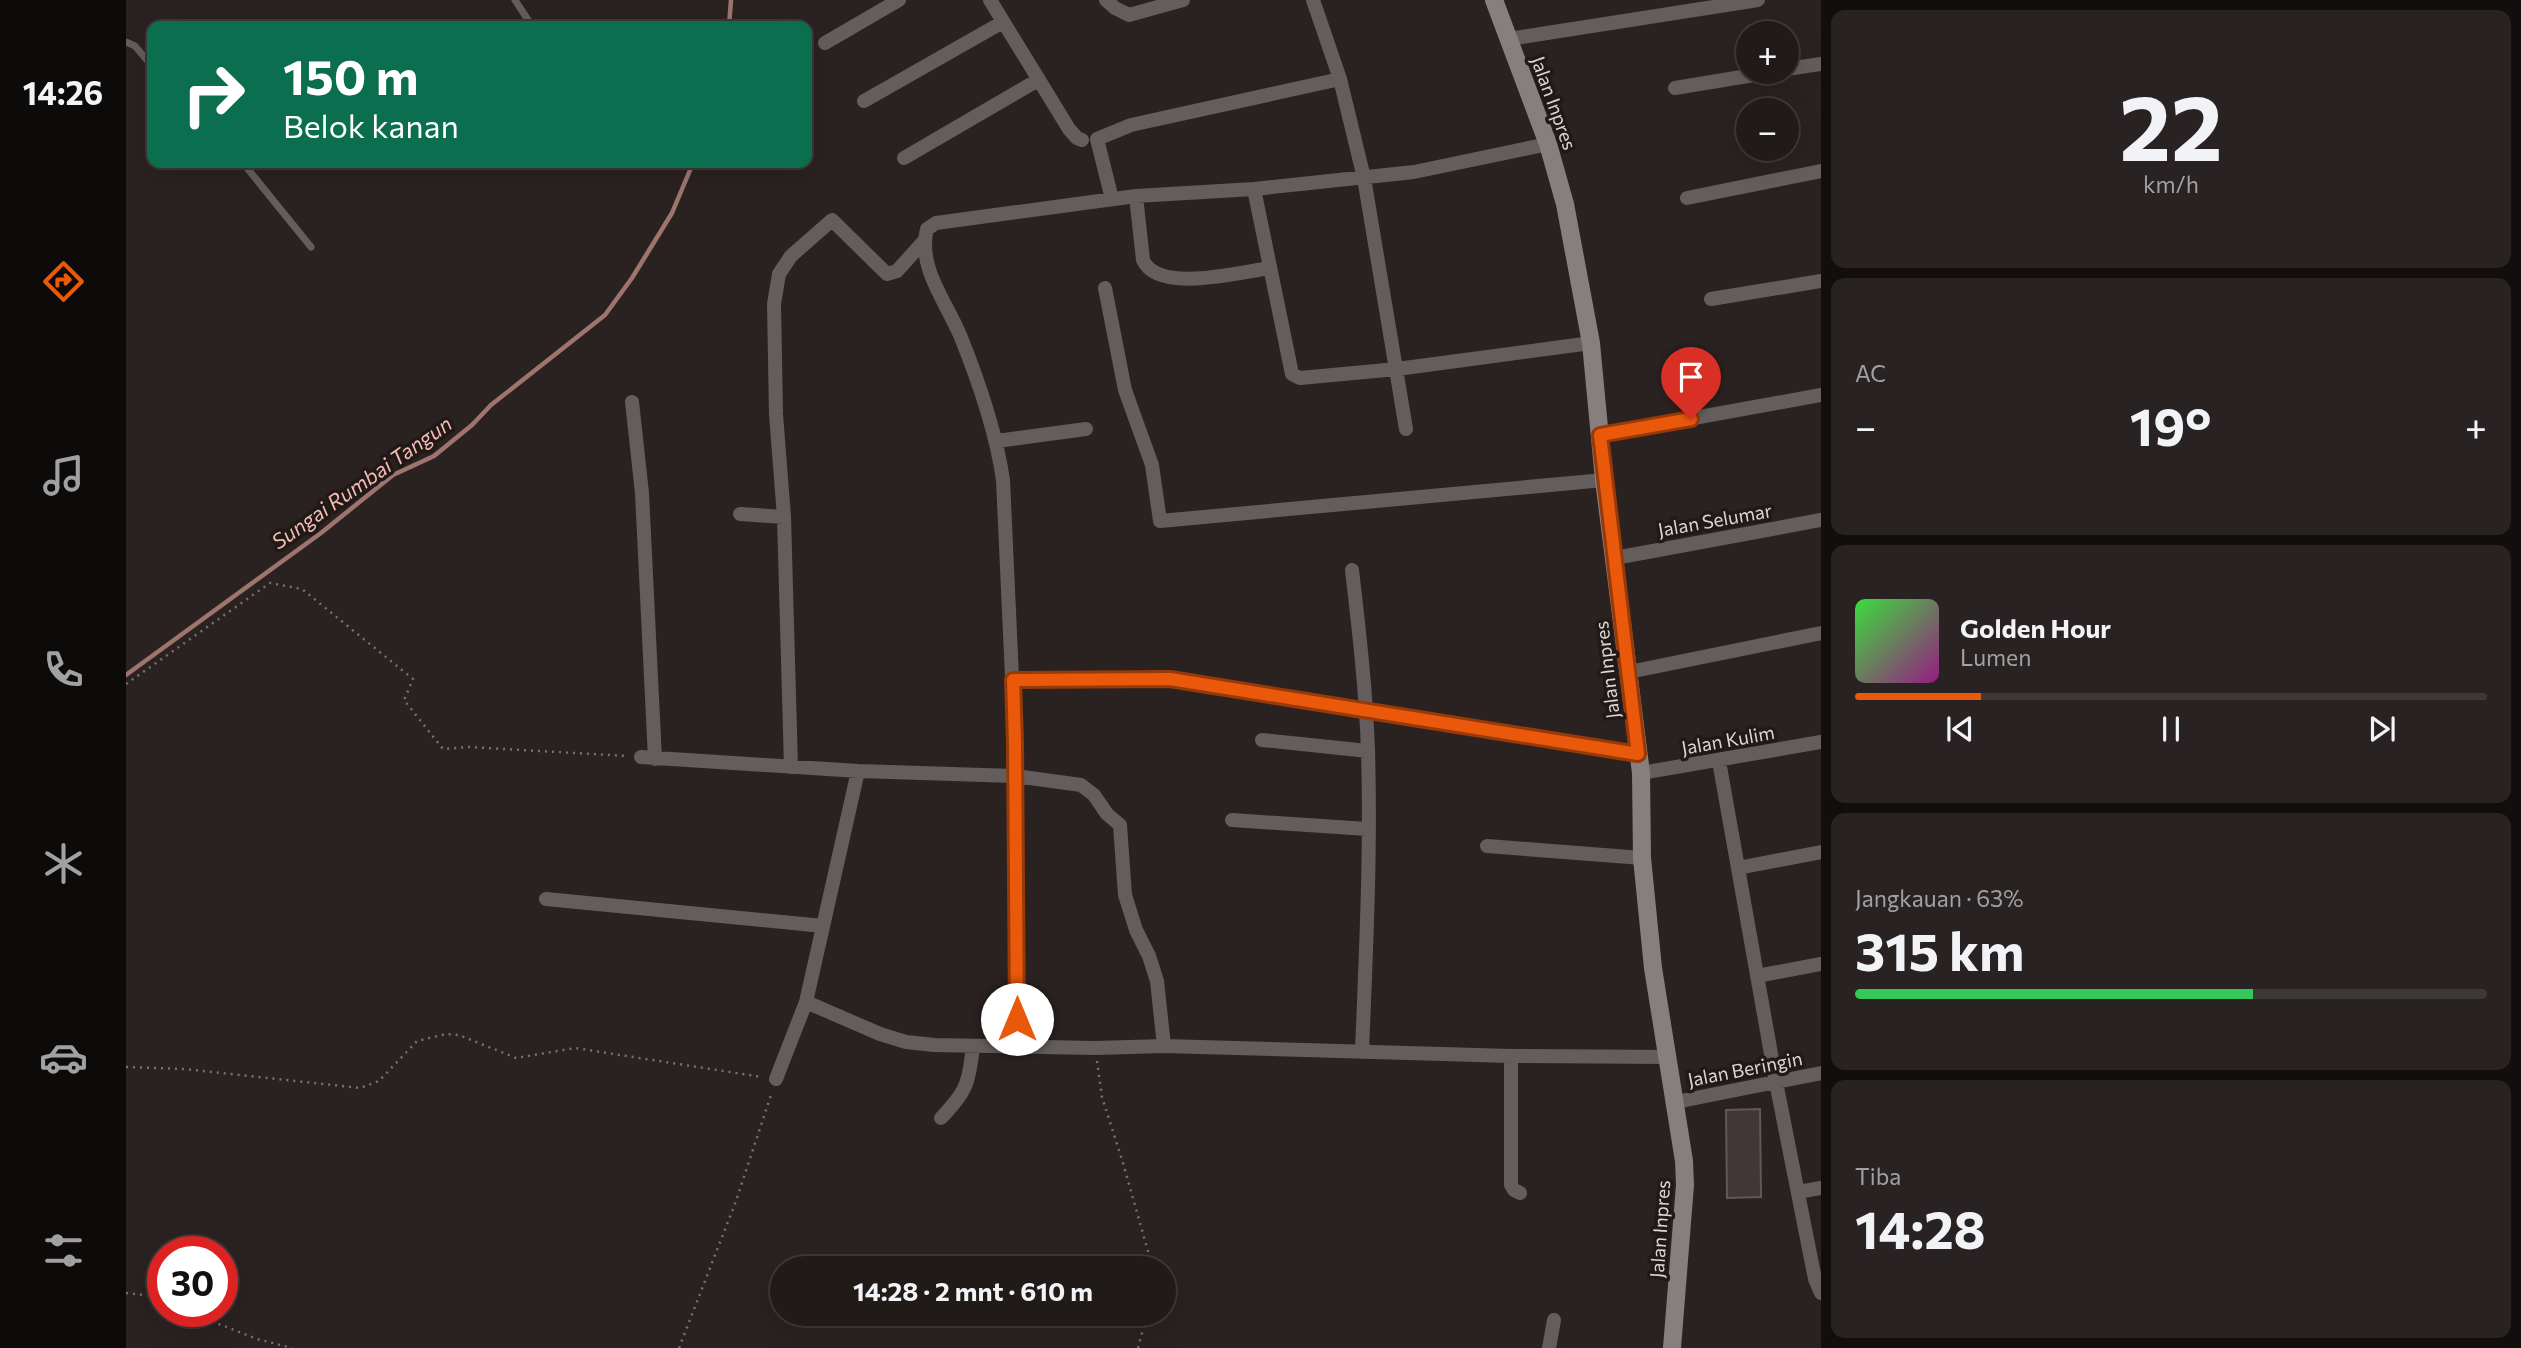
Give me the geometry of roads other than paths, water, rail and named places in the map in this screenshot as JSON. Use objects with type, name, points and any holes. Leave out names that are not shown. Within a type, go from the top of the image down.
[{"type":"main road","name":"Jalan Inpres","points":[[1494,0],[1548,144],[1565,204],[1591,343],[1604,480],[1641,773],[1642,858],[1653,968],[1676,1102],[1685,1185],[1672,1348]]},
{"type":"street","points":[[825,43],[899,0]]},
{"type":"street","points":[[990,0],[1069,130],[1082,139]]},
{"type":"street","points":[[1106,0],[1129,15],[1183,0]]},
{"type":"street","points":[[1313,0],[1340,79],[1364,178],[1406,429]]},
{"type":"street","points":[[1508,39],[1758,0]]},
{"type":"street","points":[[864,102],[1003,22]]},
{"type":"street","points":[[1799,67],[1821,64]]},
{"type":"street","points":[[1675,88],[1736,78]]},
{"type":"street","points":[[1112,199],[1097,139],[1131,125],[1340,79]]},
{"type":"street","points":[[904,158],[1038,80]]},
{"type":"street","points":[[790,767],[784,517],[776,414],[774,304],[779,274],[791,256],[832,220],[887,274],[897,271],[924,241],[927,229],[936,223],[1136,196],[1254,189],[1414,172],[1548,144]]},
{"type":"street","points":[[1686,198],[1821,171]]},
{"type":"street","points":[[1254,189],[1292,374],[1300,378],[1397,369],[1591,343]]},
{"type":"street","points":[[1136,196],[1143,260],[1146,267],[1159,276],[1185,279],[1270,268]]},
{"type":"street","points":[[924,241],[936,287],[959,334],[998,441],[1003,481],[1013,680],[1017,1046]]},
{"type":"street","points":[[1710,299],[1821,281]]},
{"type":"street","points":[[1105,288],[1125,390],[1152,465],[1160,521],[1604,480]]},
{"type":"street","points":[[1600,435],[1821,395]]},
{"type":"street","points":[[632,402],[642,493],[648,758],[858,771],[1015,776],[1081,785],[1094,794],[1107,814],[1120,825],[1125,895],[1157,981],[1164,1046]]},
{"type":"street","points":[[998,441],[1086,429]]},
{"type":"street","points":[[740,514],[784,517]]},
{"type":"street","name":"Jalan Selumar","points":[[1615,558],[1821,520]]},
{"type":"street","points":[[1352,570],[1368,751],[1367,939],[1362,1051]]},
{"type":"street","points":[[1629,672],[1821,633]]},
{"type":"street","points":[[1013,680],[1163,679],[1638,754]]},
{"type":"street","points":[[1262,740],[1368,751]]},
{"type":"street","name":"Jalan Kulim","points":[[1641,773],[1821,742]]},
{"type":"street","points":[[1719,761],[1776,1082],[1815,1279],[1821,1293]]},
{"type":"street","points":[[776,1079],[806,1002],[858,771]]},
{"type":"street","points":[[1232,820],[1367,829]]},
{"type":"street","points":[[1487,846],[1642,858]]},
{"type":"street","points":[[1738,868],[1821,852]]},
{"type":"street","points":[[546,899],[823,926]]},
{"type":"street","points":[[1757,975],[1821,964]]},
{"type":"street","points":[[806,1002],[880,1034],[906,1042],[973,1046],[1164,1046],[1511,1056],[1669,1057]]},
{"type":"street","points":[[941,1118],[962,1096],[970,1072],[973,1046]]},
{"type":"street","points":[[1511,1056],[1511,1185],[1520,1193]]},
{"type":"street","name":"Jalan Beringin","points":[[1676,1102],[1821,1073]]},
{"type":"street","points":[[1798,1192],[1821,1188]]},
{"type":"street","points":[[1549,1348],[1554,1320]]},
{"type":"lane","points":[[515,0],[530,21]]},
{"type":"lane","points":[[126,42],[135,46],[147,60]]},
{"type":"lane","points":[[247,168],[311,247]]},
{"type":"waterway","name":"Sungai Rumbai Tangun","points":[[729,21],[731,0]]},
{"type":"waterway","name":"Sungai Rumbai Tangun","points":[[126,675],[321,533],[393,475],[434,456],[472,425],[491,405],[605,315],[632,278],[672,213],[691,168]]}]
